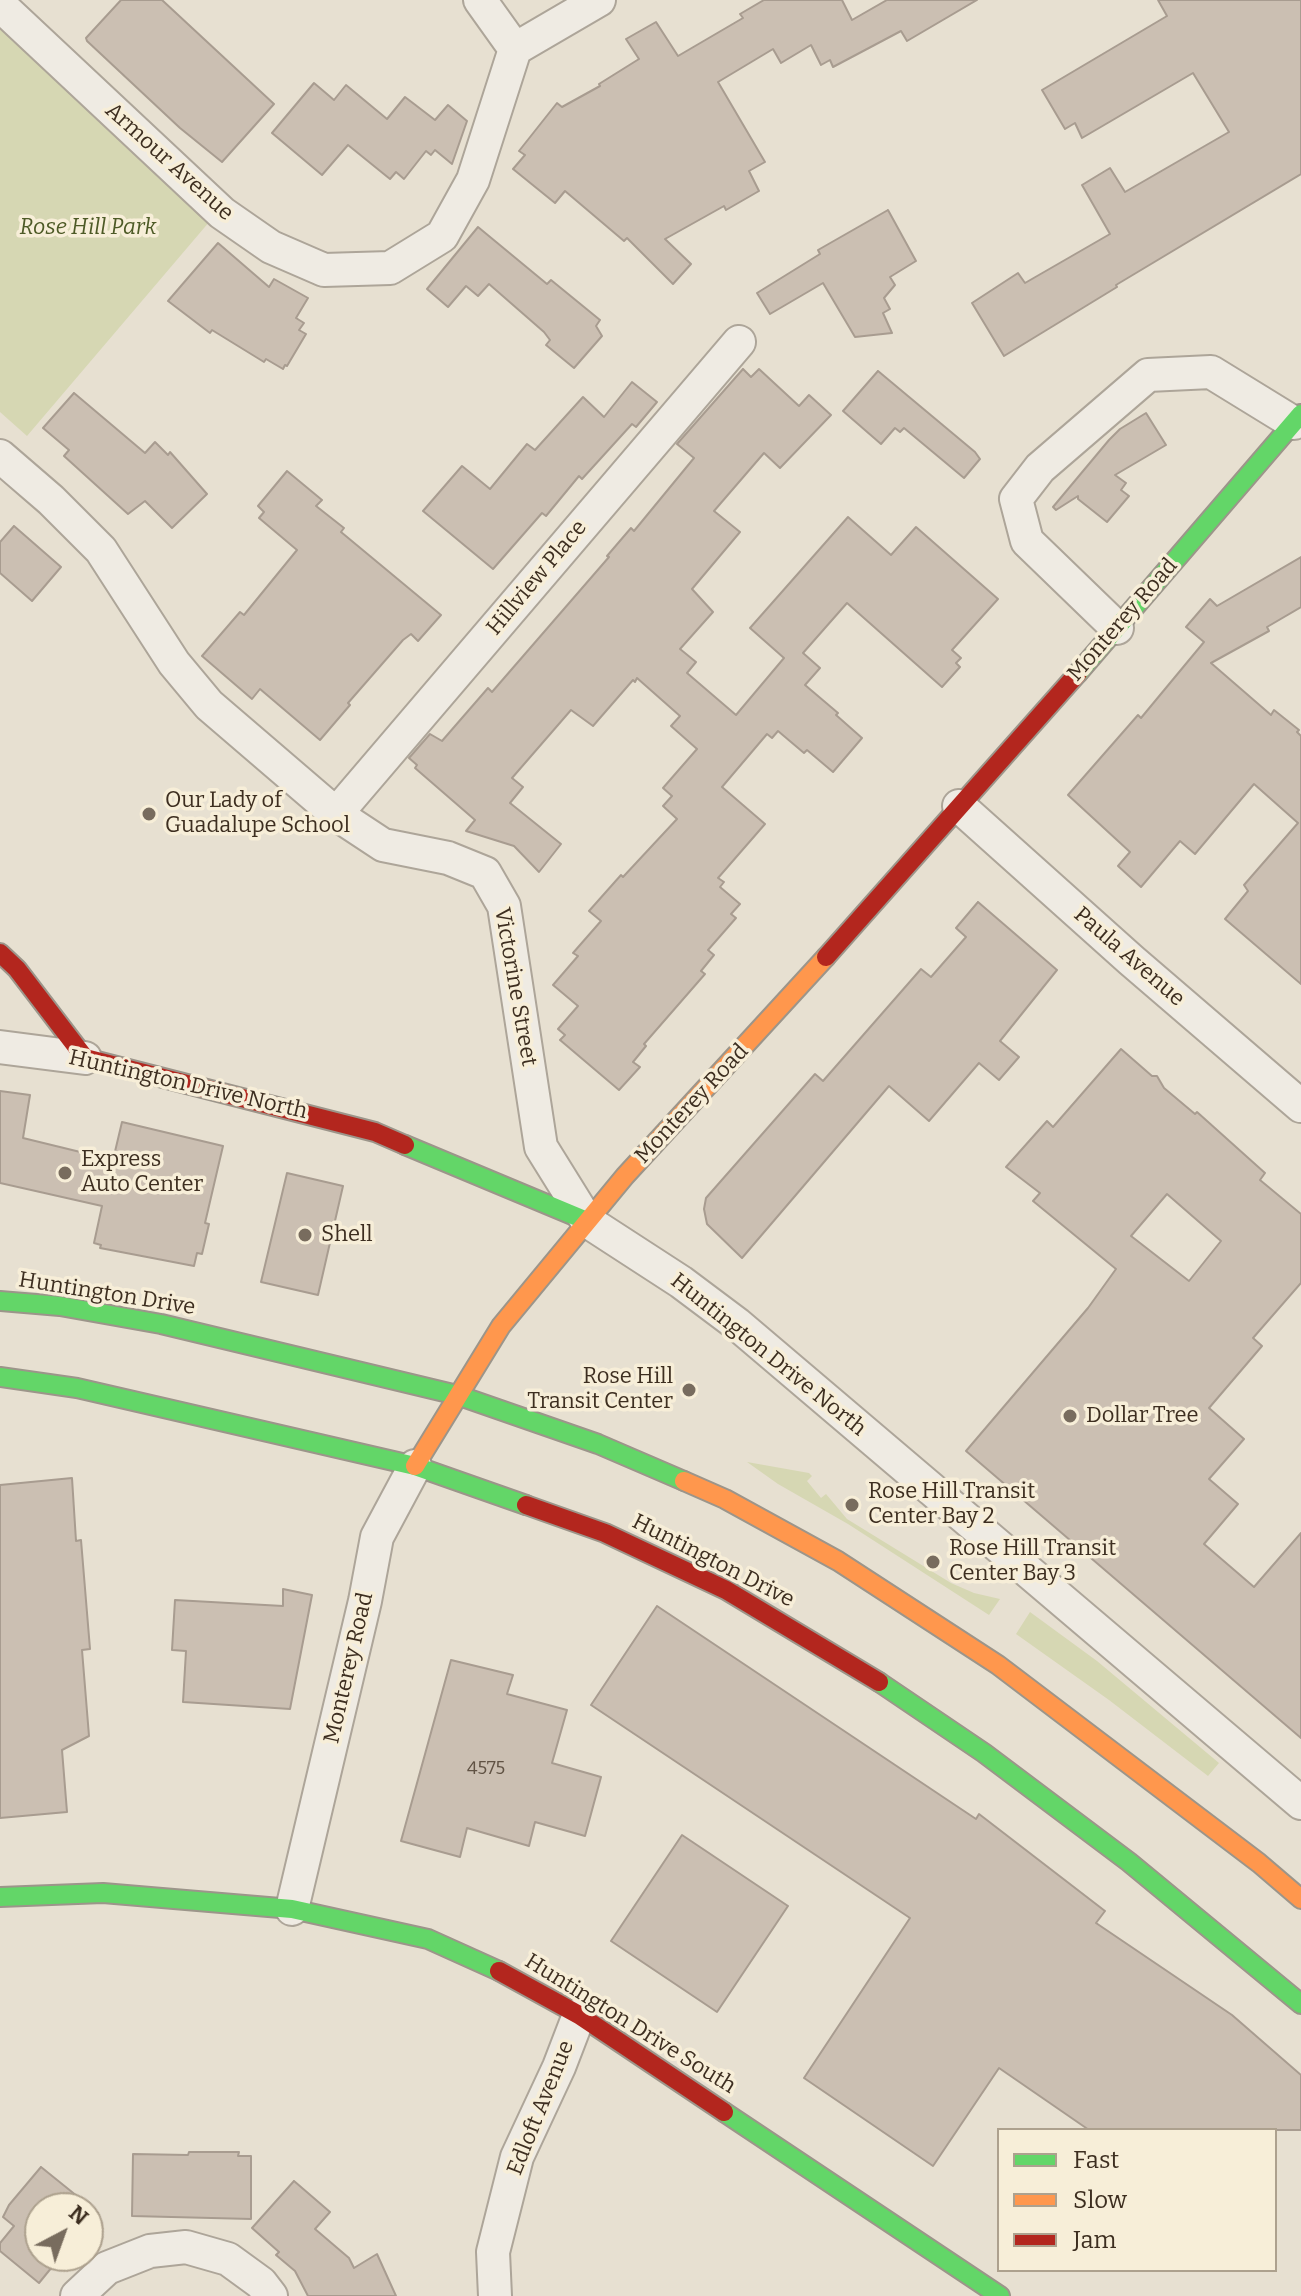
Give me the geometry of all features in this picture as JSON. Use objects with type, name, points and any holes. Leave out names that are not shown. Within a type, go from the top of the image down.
[{"type":"street","points":[[480,0],[515,49],[599,0]]},
{"type":"street","name":"Armour Avenue","points":[[0,5],[222,213],[271,247],[324,270],[390,268],[442,236],[473,180],[515,49]]},
{"type":"street","name":"Hillview Place","points":[[336,814],[739,342]]},
{"type":"street","points":[[1117,628],[1027,541],[1016,499],[1040,468],[1148,375],[1211,372],[1297,418]]},
{"type":"street","name":"Monterey Road","points":[[292,1909],[365,1601],[377,1537],[415,1466],[501,1326],[625,1176],[776,1014],[1117,628],[1297,418]]},
{"type":"street","name":"Victorine Street","points":[[0,456],[51,500],[101,550],[174,663],[209,705],[336,814],[383,845],[448,858],[485,873],[504,906],[541,1147],[587,1221]]},
{"type":"street","name":"Paula Avenue","points":[[959,806],[1131,960],[1296,1093]]},
{"type":"street","points":[[0,953],[26,980],[85,1058]]},
{"type":"street","name":"Huntington Drive North","points":[[0,1047],[85,1058],[375,1132],[587,1221],[681,1282],[737,1324],[1301,1803]]},
{"type":"street","name":"Huntington Drive","points":[[0,1301],[60,1306],[161,1324],[457,1395],[598,1444],[725,1499],[838,1561],[998,1665],[1259,1863],[1301,1899]]},
{"type":"street","name":"Huntington Drive","points":[[0,1377],[77,1388],[415,1466],[605,1533],[726,1590],[857,1667],[984,1753],[1129,1862],[1301,2004]]},
{"type":"street","name":"Huntington Drive South","points":[[0,1897],[103,1893],[292,1909],[428,1939],[505,1974],[579,2015],[1000,2296]]},
{"type":"street","name":"Edloft Avenue","points":[[495,2296],[493,2252],[517,2157],[559,2067],[579,2015]]},
{"type":"street","points":[[77,2296],[107,2268],[150,2251],[186,2247],[228,2259],[261,2283],[271,2296]]},
{"type":"green space","name":"Rose Hill Park","points":[[0,26],[210,221],[27,436],[0,412]]},
{"type":"green space","points":[[747,1462],[809,1473],[812,1476],[807,1481],[821,1498],[826,1494],[847,1519],[951,1583],[1000,1599],[989,1615]]},
{"type":"green space","points":[[1030,1612],[1097,1661],[1219,1763],[1208,1776],[1016,1634]]},
{"type":"building","points":[[121,0],[162,0],[274,104],[222,162],[180,128],[87,41],[86,38]]},
{"type":"building","points":[[764,0],[842,0],[852,20],[887,0],[977,0],[907,41],[901,31],[833,67],[830,60],[821,65],[811,45],[781,63],[773,49],[718,82],[765,162],[749,171],[759,191],[726,210],[724,206],[665,239],[691,264],[673,284],[627,238],[624,241],[565,191],[555,203],[513,169],[525,155],[519,151],[557,103],[562,107],[639,59],[626,39],[656,22],[678,56],[743,18],[740,14]]},
{"type":"building","points":[[1158,0],[1301,0],[1301,174],[1004,356],[972,303],[1018,273],[1025,283],[1110,234],[1082,185],[1110,168],[1125,192],[1229,132],[1193,73],[1082,138],[1075,123],[1065,129],[1042,90],[1167,16]]},
{"type":"building","points":[[314,83],[334,100],[346,85],[387,119],[405,97],[435,120],[448,105],[467,121],[452,164],[435,150],[431,155],[426,151],[404,179],[396,172],[390,179],[348,145],[322,175],[272,133]]},
{"type":"building","points":[[888,210],[916,261],[890,277],[895,285],[884,298],[890,309],[883,313],[892,333],[855,337],[823,283],[770,314],[757,293],[820,254],[818,250]]},
{"type":"building","points":[[478,227],[547,284],[551,280],[600,320],[596,326],[602,336],[574,368],[546,345],[550,340],[544,332],[489,284],[478,296],[466,286],[448,307],[427,289]]},
{"type":"building","points":[[218,243],[269,287],[274,279],[308,298],[296,318],[304,323],[299,330],[306,334],[283,369],[266,359],[264,362],[212,330],[210,333],[168,301]]},
{"type":"building","points":[[743,369],[751,377],[759,369],[799,406],[809,395],[831,415],[780,468],[764,453],[714,511],[740,532],[692,589],[713,612],[680,649],[696,662],[687,673],[736,715],[784,658],[750,628],[848,517],[891,555],[916,527],[998,599],[952,650],[961,658],[956,663],[960,667],[942,687],[847,603],[803,653],[820,668],[805,685],[862,738],[833,772],[778,731],[772,738],[767,734],[722,787],[765,824],[718,878],[724,882],[720,887],[740,904],[731,914],[736,918],[708,950],[714,955],[701,971],[705,974],[644,1044],[646,1046],[633,1062],[640,1067],[619,1090],[560,1040],[565,1035],[558,1029],[578,1006],[553,985],[578,956],[573,953],[601,921],[589,911],[677,819],[663,806],[672,796],[663,788],[697,749],[671,726],[680,716],[637,678],[593,726],[571,710],[512,778],[523,787],[510,803],[561,844],[539,872],[514,846],[466,831],[475,820],[415,768],[417,765],[409,758],[430,734],[442,741],[488,688],[492,692],[631,528],[634,531],[694,458],[677,444]]},
{"type":"building","points":[[878,371],[975,452],[980,459],[964,478],[904,428],[900,432],[895,428],[881,444],[843,411]]},
{"type":"building","points":[[632,382],[657,402],[636,427],[632,424],[582,479],[579,476],[546,516],[542,513],[493,569],[423,511],[462,466],[490,489],[527,444],[535,450],[583,397],[604,417]]},
{"type":"building","points":[[74,393],[145,453],[155,442],[168,455],[170,452],[207,494],[172,528],[145,501],[128,514],[64,456],[69,450],[43,428]]},
{"type":"building","points":[[1146,413],[1166,445],[1115,475],[1126,483],[1121,490],[1129,496],[1107,522],[1078,496],[1056,510],[1053,507],[1109,440],[1120,429]]},
{"type":"building","points":[[287,471],[322,500],[316,506],[344,528],[341,532],[441,615],[418,641],[411,634],[403,640],[320,740],[260,689],[252,699],[202,656],[240,612],[244,615],[297,550],[259,518],[264,512],[258,506]]},
{"type":"building","points":[[14,526],[61,567],[32,601],[0,573],[0,542]]},
{"type":"building","points":[[1301,557],[1301,607],[1267,627],[1269,631],[1211,663],[1271,715],[1274,710],[1299,730],[1297,732],[1301,736],[1301,984],[1225,919],[1248,891],[1244,885],[1298,823],[1254,784],[1195,854],[1180,841],[1141,887],[1118,866],[1130,852],[1068,795],[1138,715],[1141,718],[1204,642],[1186,627],[1210,599],[1217,606]]},
{"type":"building","points":[[978,902],[1057,970],[1000,1041],[1019,1057],[999,1080],[979,1063],[929,1121],[889,1086],[742,1258],[707,1224],[704,1209],[706,1198],[815,1074],[823,1081],[921,969],[931,977],[966,937],[956,928]]},
{"type":"building","points":[[1121,1049],[1152,1076],[1157,1076],[1164,1088],[1195,1114],[1197,1112],[1265,1173],[1260,1180],[1301,1214],[1301,1283],[1253,1338],[1262,1346],[1209,1408],[1244,1439],[1209,1479],[1238,1504],[1204,1544],[1254,1587],[1301,1533],[1301,1738],[966,1451],[1088,1308],[1116,1269],[1033,1201],[1040,1193],[1006,1167],[1047,1121],[1053,1127]],"holes":[[[1167,1194],[1221,1241],[1189,1281],[1131,1236]]]},
{"type":"building","points":[[0,1091],[30,1095],[23,1138],[113,1160],[122,1122],[223,1146],[205,1223],[209,1224],[202,1254],[197,1253],[194,1266],[100,1248],[101,1245],[94,1243],[102,1206],[0,1183]]},
{"type":"building","points":[[287,1173],[343,1186],[318,1295],[261,1282]]},
{"type":"building","points":[[72,1478],[76,1541],[81,1540],[90,1649],[82,1650],[89,1736],[62,1750],[67,1812],[0,1818],[0,1485]]},
{"type":"building","points":[[283,1589],[312,1595],[290,1709],[183,1702],[186,1651],[172,1650],[175,1600],[283,1606]]},
{"type":"building","points":[[657,1606],[976,1819],[979,1814],[1105,1911],[1096,1923],[1232,2015],[1301,2075],[1301,2130],[1086,2128],[999,2068],[933,2166],[804,2078],[910,1918],[591,1705]]},
{"type":"building","points":[[451,1660],[513,1675],[507,1694],[567,1710],[552,1763],[601,1777],[585,1836],[535,1822],[529,1846],[467,1828],[460,1857],[401,1841]]},
{"type":"building","points":[[682,1835],[788,1906],[717,2012],[611,1941]]},
{"type":"building","points":[[189,2152],[239,2152],[238,2156],[251,2156],[251,2219],[132,2216],[133,2154],[188,2155]]},
{"type":"building","points":[[41,2167],[72,2192],[24,2192],[24,2271],[0,2251],[0,2243],[14,2226],[3,2217],[9,2205]]},
{"type":"building","points":[[294,2181],[330,2212],[315,2229],[349,2258],[354,2268],[377,2254],[396,2296],[308,2296],[295,2271],[252,2228]]},
{"type":"building","points":[[26,2272],[48,2272],[39,2283]]},
{"type":"traffic: fast","points":[[1078,673],[1301,414]]},
{"type":"traffic: fast","points":[[405,1145],[587,1221]]},
{"type":"traffic: fast","points":[[0,1301],[60,1306],[161,1324],[457,1395],[598,1444],[684,1481]]},
{"type":"traffic: fast","points":[[0,1377],[77,1388],[415,1466],[526,1505]]},
{"type":"traffic: fast","points":[[879,1682],[984,1753],[1129,1862],[1301,2004]]},
{"type":"traffic: fast","points":[[0,1897],[103,1893],[292,1909],[428,1939],[499,1971]]},
{"type":"traffic: fast","points":[[724,2112],[1000,2296]]},
{"type":"traffic: slow","points":[[415,1466],[501,1326],[625,1176],[826,957]]},
{"type":"traffic: slow","points":[[684,1481],[725,1499],[838,1561],[998,1665],[1259,1863],[1301,1899]]},
{"type":"traffic: jam","points":[[826,957],[1078,673]]},
{"type":"traffic: jam","points":[[0,953],[17,969],[85,1058],[375,1132],[405,1145]]},
{"type":"traffic: jam","points":[[526,1505],[605,1533],[726,1590],[879,1682]]},
{"type":"traffic: jam","points":[[499,1971],[579,2015],[724,2112]]},
{"type":"place","name":"Our Lady of Guadalupe School","points":[[149,814]]},
{"type":"place","name":"Express Auto Center","points":[[65,1173]]},
{"type":"place","name":"Shell","points":[[305,1235]]},
{"type":"place","name":"Rose Hill Transit Center","points":[[689,1390]]},
{"type":"place","name":"Dollar Tree","points":[[1070,1416]]},
{"type":"place","name":"Rose Hill Transit Center Bay 2","points":[[852,1505]]},
{"type":"place","name":"Rose Hill Transit Center Bay 3","points":[[933,1562]]}]
